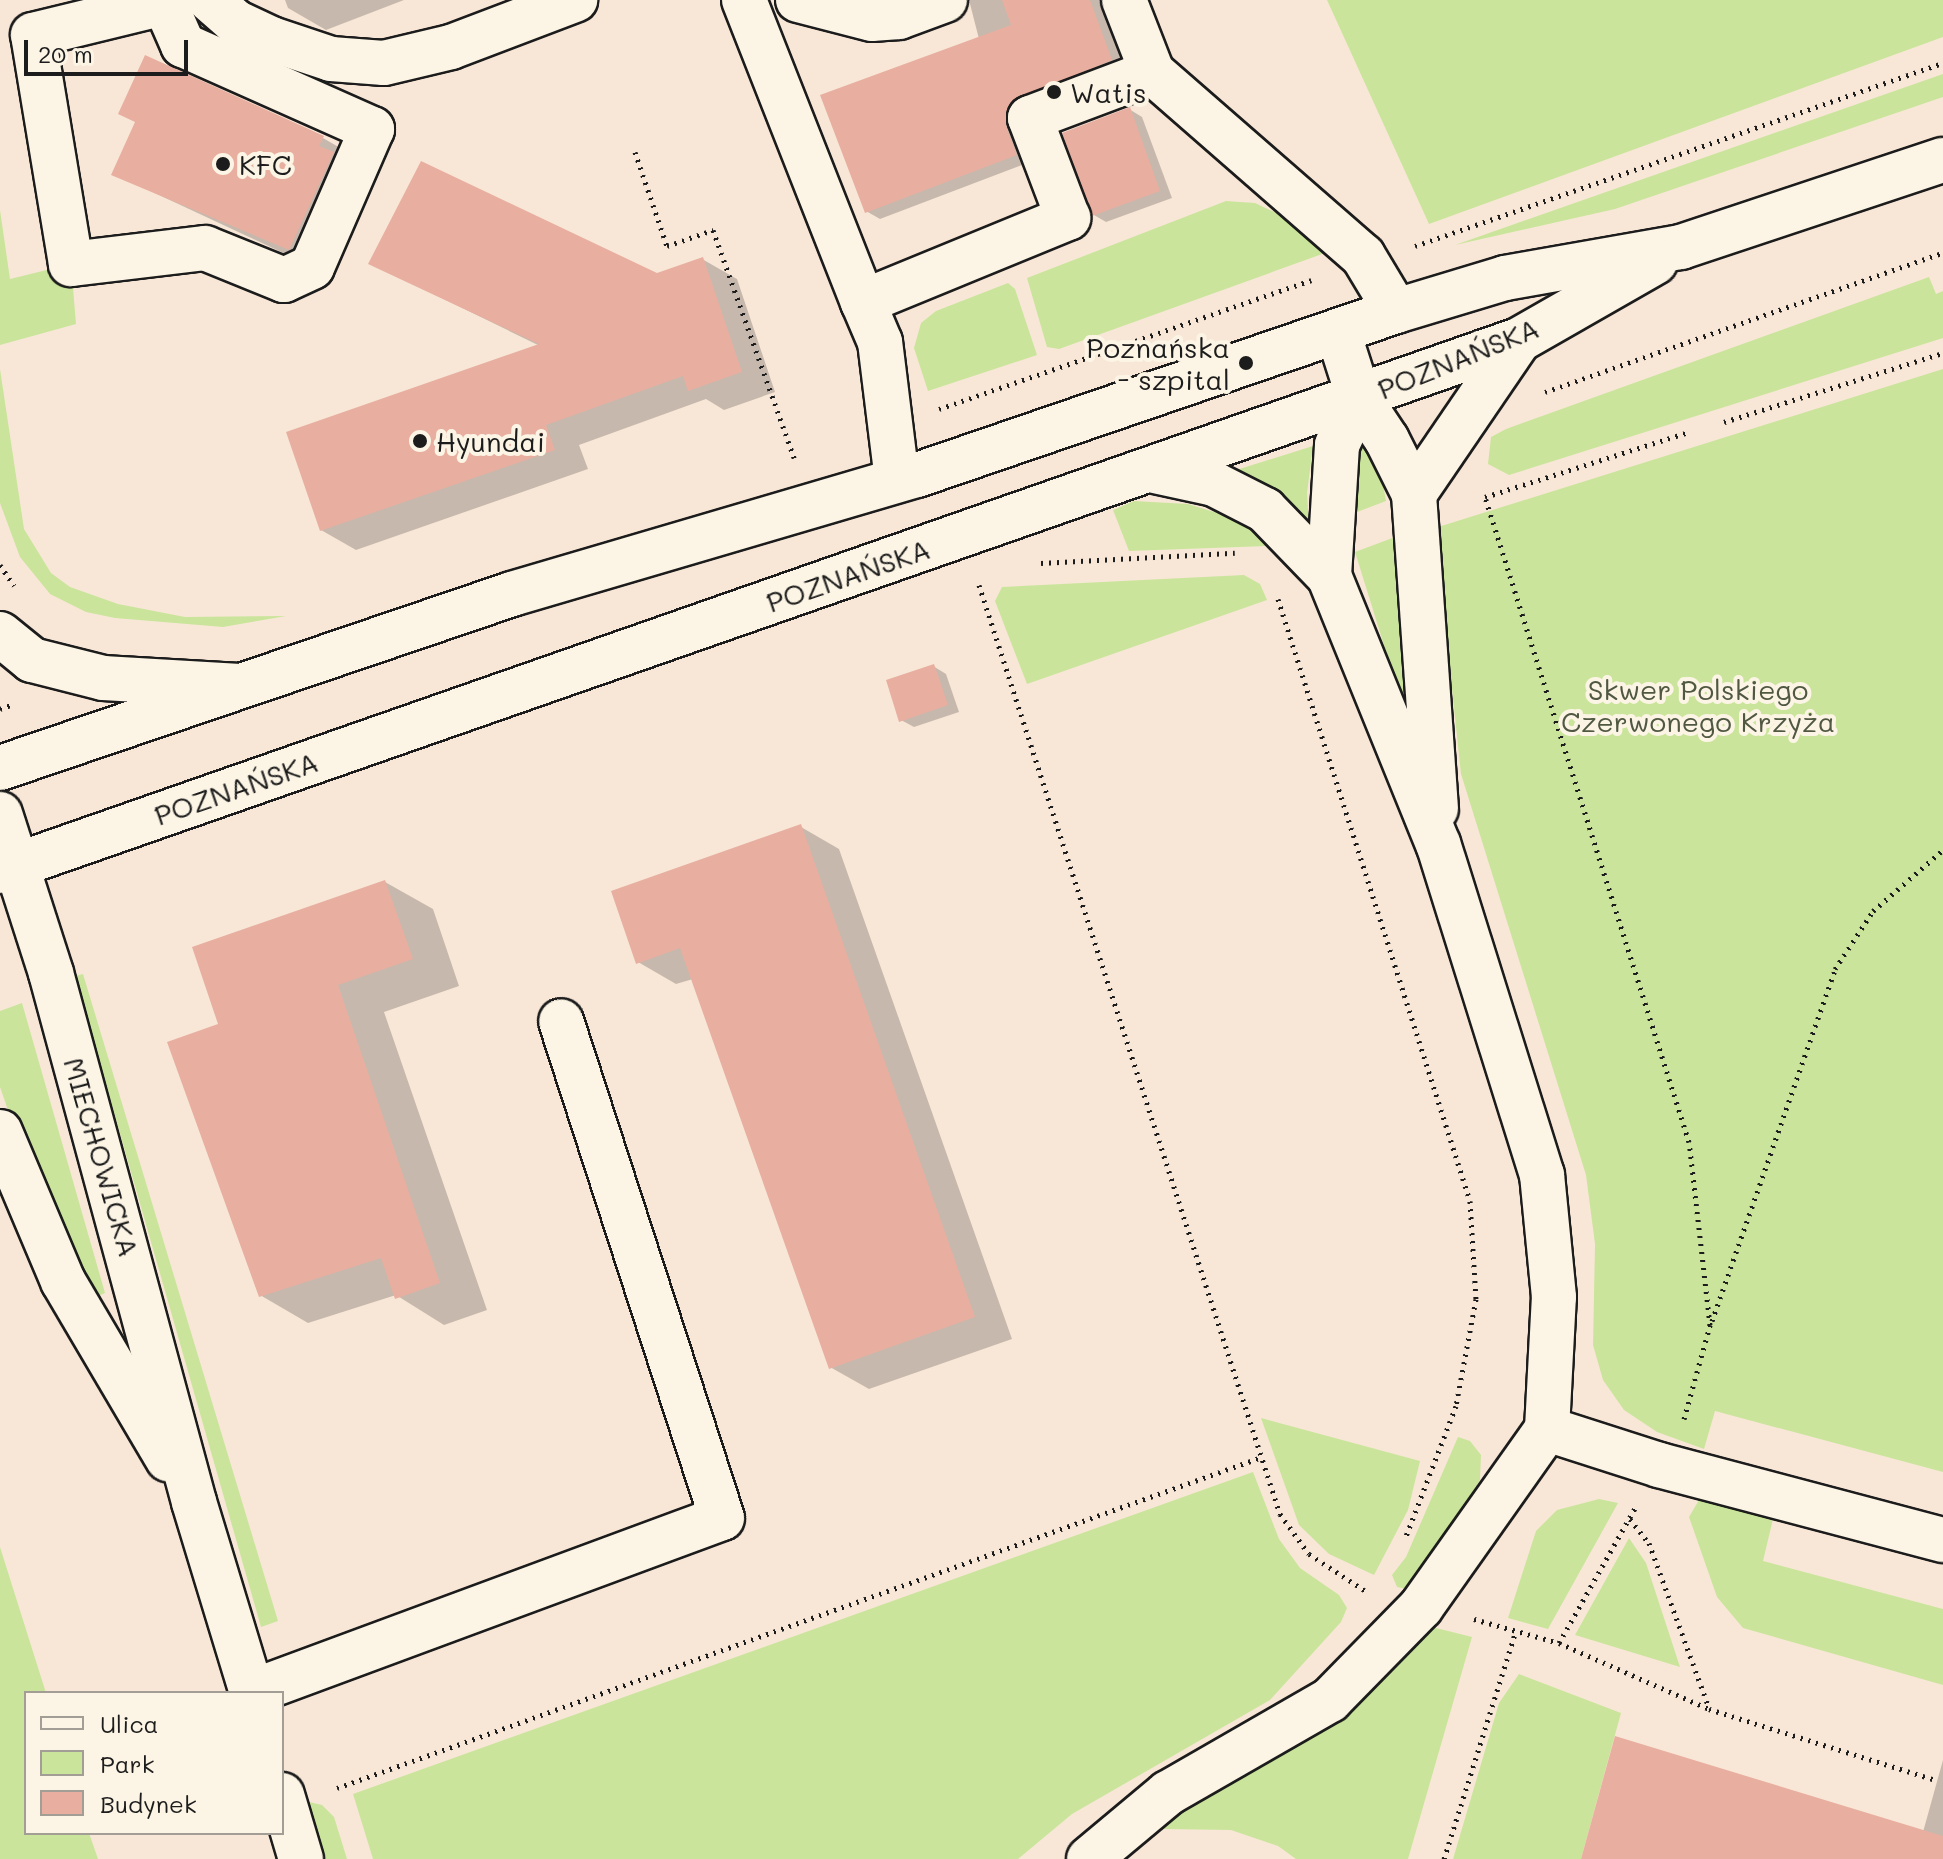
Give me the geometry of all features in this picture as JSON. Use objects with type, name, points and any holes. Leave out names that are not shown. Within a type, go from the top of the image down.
[{"type":"main road","points":[[210,0],[235,22],[271,39],[331,59],[384,63],[451,47],[575,0]]},
{"type":"main road","points":[[744,0],[880,342],[897,480]]},
{"type":"main road","points":[[798,0],[872,19],[899,17],[945,0]]},
{"type":"main road","points":[[1124,0],[1152,72],[1363,256],[1396,311]]},
{"type":"main road","points":[[171,2],[183,45],[372,129],[312,267],[284,280],[205,248],[71,264],[33,35],[171,2]]},
{"type":"main road","points":[[863,302],[1068,218],[1030,118],[1152,72]]},
{"type":"main road","name":"POZNAŃSKA","points":[[0,768],[658,547],[897,480],[1396,311],[1505,278],[1681,247],[1943,160]]},
{"type":"main road","name":"POZNAŃSKA","points":[[10,868],[1519,340],[1681,247]]},
{"type":"main road","points":[[1338,332],[1359,398],[1387,440],[1414,494],[1438,844]]},
{"type":"main road","points":[[1414,494],[1519,340]]},
{"type":"main road","points":[[1329,576],[1337,445],[1359,398]]},
{"type":"main road","points":[[1089,1859],[1168,1793],[1330,1700],[1421,1607],[1547,1429],[1554,1297],[1542,1175],[1438,844],[1329,576],[1308,549],[1265,510],[1214,484],[1150,470]]},
{"type":"main road","points":[[0,634],[32,660],[103,678],[240,686]]},
{"type":"main road","name":"MIECHOWICKA","points":[[0,814],[10,868],[251,1691]]},
{"type":"main road","points":[[257,1691],[722,1518],[561,1021]]},
{"type":"main road","name":"MIECHOWICKA","points":[[0,1132],[63,1281],[194,1502]]},
{"type":"main road","points":[[1547,1429],[1659,1465],[1943,1540]]},
{"type":"main road","points":[[284,1802],[301,1859]]},
{"type":"path","points":[[889,426],[1338,271],[1363,256],[1409,248],[1477,226],[1943,63]]},
{"type":"path","points":[[635,152],[667,246],[713,230],[795,460]]},
{"type":"path","points":[[1537,395],[1943,253]]},
{"type":"path","points":[[1724,422],[1943,353]]},
{"type":"path","points":[[1686,433],[1485,497],[1689,1142],[1710,1325]]},
{"type":"path","points":[[0,565],[23,598]]},
{"type":"path","points":[[979,585],[1280,1514],[1309,1554],[1369,1593],[1559,1643],[1709,1709],[1935,1780]]},
{"type":"path","points":[[1275,590],[1470,1201],[1476,1299],[1456,1406],[1400,1549]]},
{"type":"path","points":[[1559,1643],[1682,1425],[1710,1325],[1835,969],[1873,911],[1943,850]]},
{"type":"path","points":[[337,1788],[1262,1457]]},
{"type":"path","points":[[1629,1519],[1649,1543],[1709,1709]]},
{"type":"path","points":[[1360,1606],[1378,1583]]},
{"type":"path","points":[[1444,1859],[1516,1630]]},
{"type":"green space","points":[[1327,0],[1943,0],[1943,37],[1429,224]]},
{"type":"green space","points":[[1943,74],[1943,97],[1615,209],[1455,245]]},
{"type":"green space","points":[[1226,201],[1255,203],[1283,216],[1325,253],[1059,349],[1047,347],[1027,278]]},
{"type":"green space","points":[[0,210],[10,279],[71,264],[76,324],[0,345]]},
{"type":"green space","points":[[1929,277],[1936,294],[1943,291],[1943,338],[1509,475],[1488,464],[1491,437],[1506,429]]},
{"type":"green space","points":[[1008,283],[1015,289],[1037,355],[928,391],[914,348],[921,323],[936,311]]},
{"type":"green space","points":[[0,369],[24,529],[51,573],[70,587],[118,604],[185,617],[286,616],[223,627],[115,618],[86,612],[50,594],[20,557],[0,503]]},
{"type":"green space","name":"Skwer Polskiego Czerwonego Krzyża","points":[[1943,369],[1943,1472],[1715,1411],[1704,1449],[1657,1432],[1624,1410],[1603,1380],[1593,1345],[1595,1244],[1586,1175],[1461,774],[1435,528]]},
{"type":"green space","points":[[1359,435],[1381,473],[1386,501],[1344,517]]},
{"type":"green space","points":[[1313,446],[1307,493],[1309,527],[1230,472]]},
{"type":"green space","points":[[1134,501],[1188,504],[1214,512],[1244,524],[1267,546],[1129,551],[1113,510]]},
{"type":"green space","points":[[1395,537],[1413,716],[1406,716],[1355,552]]},
{"type":"green space","points":[[1244,575],[1260,584],[1267,600],[1027,684],[995,601],[1002,587]]},
{"type":"green space","points":[[83,974],[278,1621],[261,1627],[75,976]]},
{"type":"green space","points":[[22,1003],[105,1293],[93,1298],[18,1139],[0,1087],[0,1011]]},
{"type":"green space","points":[[1261,1418],[1420,1461],[1408,1510],[1374,1575],[1329,1554],[1299,1525]]},
{"type":"green space","points":[[1458,1437],[1470,1441],[1481,1455],[1480,1480],[1412,1590],[1397,1587],[1392,1575],[1406,1557]]},
{"type":"green space","points":[[1253,1472],[1279,1539],[1300,1568],[1339,1595],[1347,1608],[1341,1622],[1270,1700],[1072,1814],[1018,1859],[373,1859],[353,1794]]},
{"type":"green space","points":[[1599,1499],[1618,1503],[1548,1629],[1508,1618],[1536,1531],[1557,1510]]},
{"type":"green space","points":[[1699,1500],[1773,1519],[1763,1561],[1943,1609],[1943,1685],[1743,1628],[1717,1597],[1689,1517]]},
{"type":"green space","points":[[1629,1538],[1646,1563],[1680,1667],[1575,1635]]},
{"type":"green space","points":[[0,1547],[45,1691],[24,1691],[24,1835],[90,1835],[98,1859],[0,1859]]},
{"type":"green space","points":[[1428,1626],[1472,1637],[1408,1859],[1296,1859],[1278,1846],[1231,1830],[1164,1829],[1159,1818]]},
{"type":"green space","points":[[1519,1674],[1621,1713],[1581,1859],[1453,1859],[1499,1703]]},
{"type":"green space","points":[[305,1801],[322,1805],[334,1817],[347,1859],[323,1859]]},
{"type":"building","points":[[1002,0],[1090,0],[1112,60],[1011,102],[1006,126],[1017,155],[865,213],[820,95],[1011,25]]},
{"type":"building","name":"KFC","points":[[145,55],[324,136],[319,146],[334,152],[289,250],[111,175],[135,122],[118,114]]},
{"type":"building","points":[[1130,107],[1160,191],[1092,216],[1062,133]]},
{"type":"building","points":[[421,161],[657,273],[703,257],[742,372],[688,391],[683,376],[546,425],[555,450],[320,531],[286,432],[539,344],[368,264]]},
{"type":"building","points":[[934,664],[948,705],[899,722],[886,680]]},
{"type":"building","points":[[801,824],[975,1317],[829,1369],[680,948],[636,964],[611,891]]},
{"type":"building","points":[[385,880],[413,959],[338,985],[440,1283],[395,1299],[381,1258],[259,1297],[167,1042],[218,1024],[192,947]]},
{"type":"building","points":[[1615,1736],[1943,1836],[1943,1859],[1581,1859]]},
{"type":"place","name":"Watis","points":[[1054,92]]},
{"type":"place","name":"KFC","points":[[223,164]]},
{"type":"place","name":"Poznańska - szpital","points":[[1246,363]]},
{"type":"place","name":"Hyundai","points":[[420,441]]}]
